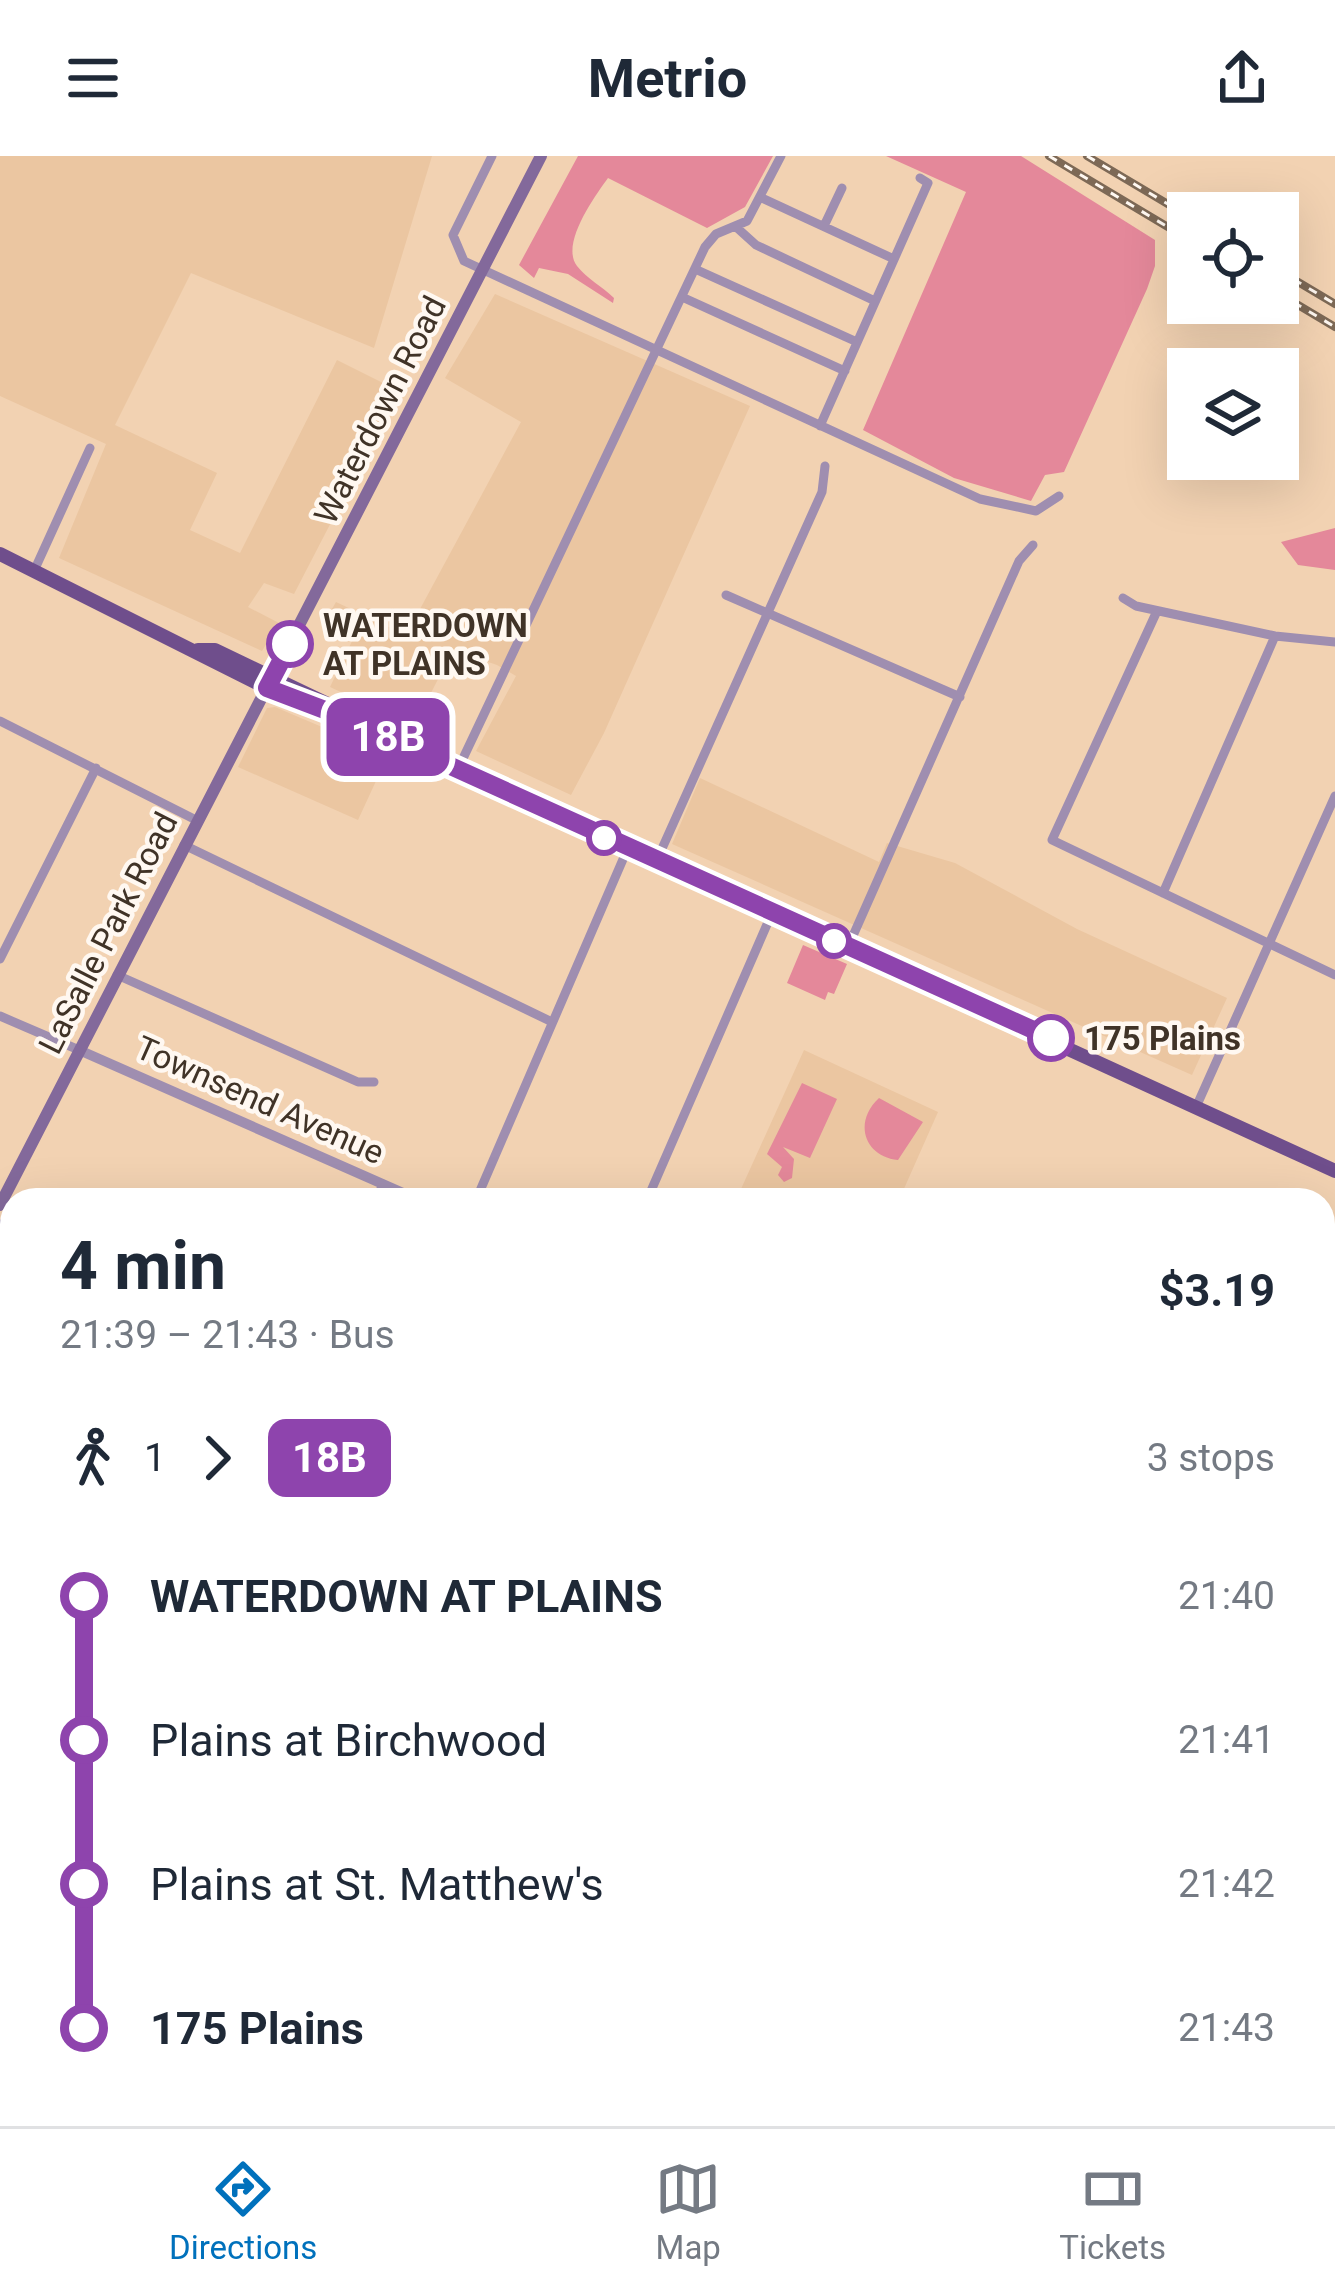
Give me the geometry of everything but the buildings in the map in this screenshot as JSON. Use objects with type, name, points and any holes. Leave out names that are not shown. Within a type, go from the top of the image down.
[{"type":"main road","name":"Waterdown Road","points":[[270,683],[541,156]]},
{"type":"main road","points":[[0,554],[198,650],[205,658],[270,683],[1335,1171]]},
{"type":"main road","name":"LaSalle Park Road","points":[[9,1188],[270,683]]},
{"type":"street","points":[[492,156],[453,235],[457,254],[482,270],[980,499],[1036,511],[1059,496]]},
{"type":"street","points":[[458,769],[695,268],[716,234],[747,220],[781,156]]},
{"type":"street","points":[[820,426],[928,183],[920,178]]},
{"type":"street","points":[[824,226],[842,188]]},
{"type":"street","points":[[762,198],[894,259]]},
{"type":"street","points":[[735,226],[756,245],[875,302]]},
{"type":"street","points":[[695,268],[857,342]]},
{"type":"street","points":[[682,298],[844,371]]},
{"type":"street","points":[[34,571],[89,448]]},
{"type":"street","points":[[656,862],[822,492],[825,466]]},
{"type":"street","points":[[848,947],[1019,561],[1033,545]]},
{"type":"street","points":[[726,595],[961,697]]},
{"type":"street","points":[[1123,598],[1157,611],[1275,636],[1335,642]]},
{"type":"street","points":[[1157,611],[1052,840],[1335,975]]},
{"type":"street","points":[[1163,893],[1275,636]]},
{"type":"street","points":[[0,721],[196,820]]},
{"type":"street","points":[[0,959],[96,768]]},
{"type":"street","points":[[1197,1105],[1335,796]]},
{"type":"street","points":[[184,845],[550,1021]]},
{"type":"street","points":[[481,1188],[627,850]]},
{"type":"street","points":[[652,1188],[772,913]]},
{"type":"street","points":[[117,975],[358,1082],[374,1082]]},
{"type":"street","points":[[0,1016],[79,1050]]},
{"type":"street","name":"Townsend Avenue","points":[[79,1050],[392,1188]]},
{"type":"street","points":[[381,1188],[383,1184]]},
{"type":"shaded area","points":[[0,156],[432,156],[374,348],[191,273],[115,425],[217,473],[190,530],[240,553],[337,360],[399,391],[294,594],[264,583],[248,607],[279,623],[262,651],[59,558],[106,444],[0,396]]},
{"type":"shaded area","points":[[578,156],[773,156],[745,207],[707,228],[608,178],[581,220],[573,257],[614,298],[613,303],[568,274],[539,268],[534,278],[519,265]]},
{"type":"shaded area","points":[[886,156],[1021,156],[1155,240],[1155,266],[1147,289],[1064,472],[1045,475],[1031,501],[954,478],[863,430],[966,192]]},
{"type":"shaded area","points":[[495,294],[750,406],[604,733],[571,795],[476,751],[516,676],[497,665],[453,650],[414,726],[330,687],[354,637],[324,623],[336,602],[406,635],[521,422],[445,378]]},
{"type":"shaded area","points":[[1335,528],[1335,570],[1298,565],[1281,542]]},
{"type":"shaded area","points":[[275,707],[388,755],[358,820],[238,767],[267,708]]},
{"type":"shaded area","points":[[700,778],[879,862],[887,843],[955,863],[1077,929],[1227,998],[1192,1075],[672,844]]},
{"type":"shaded area","points":[[803,945],[847,964],[834,994],[828,992],[825,1000],[787,983]]},
{"type":"shaded area","points":[[804,1050],[938,1112],[904,1188],[741,1188]]},
{"type":"shaded area","points":[[802,1083],[837,1099],[810,1158],[783,1147],[794,1159],[792,1178],[784,1182],[778,1175],[782,1167],[767,1154]]},
{"type":"shaded area","points":[[879,1098],[923,1122],[898,1160],[877,1152],[866,1137],[866,1117]]},
{"type":"railway","points":[[1049,156],[1167,226]]},
{"type":"railway","points":[[1087,156],[1167,204]]},
{"type":"railway","points":[[1299,283],[1335,304]]},
{"type":"railway","points":[[1299,306],[1335,327]]},
{"type":"bus line","name":"18B","points":[[290,644],[267,688],[330,716],[338,715],[627,850],[1051,1038]]},
{"type":"place","name":"WATERDOWN AT PLAINS","points":[[290,644]]},
{"type":"place","name":"175 Plains","points":[[1051,1038]]}]
